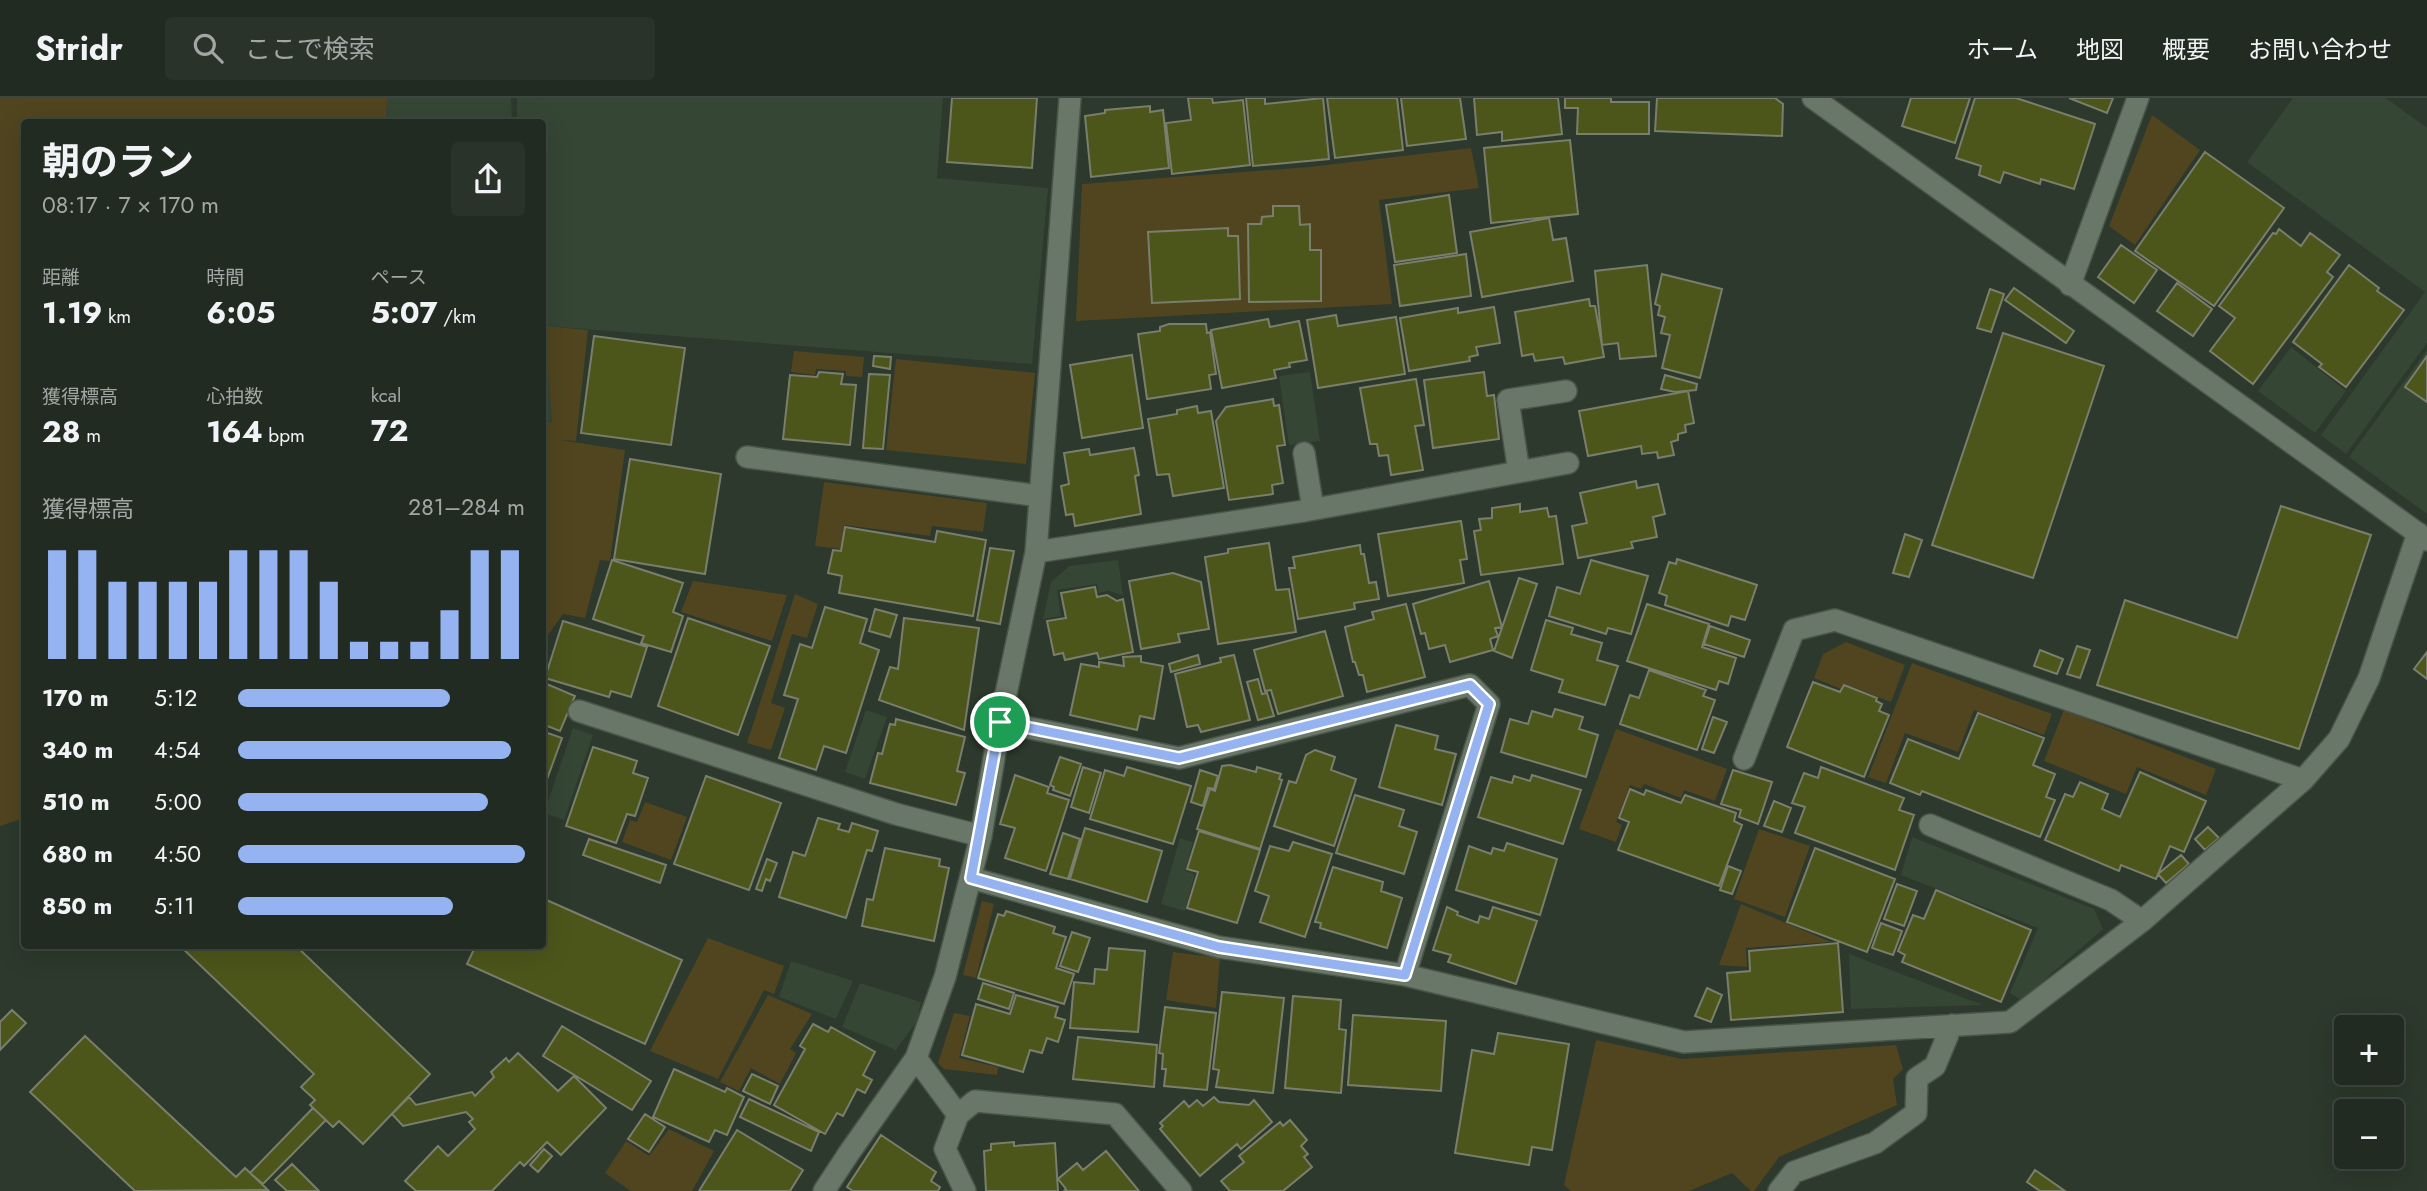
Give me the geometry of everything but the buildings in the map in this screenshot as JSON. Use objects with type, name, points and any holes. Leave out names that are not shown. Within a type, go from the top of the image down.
[{"type":"street","points":[[824,1191],[916,1058],[945,977],[981,836],[1000,722],[1036,552],[1070,98]]},
{"type":"street","points":[[971,878],[1219,947],[1405,975],[1684,1042],[2010,1022],[2142,921],[2303,780],[2339,739],[2369,678],[2423,536],[1813,98]]},
{"type":"street","points":[[2070,285],[2138,98]]},
{"type":"street","points":[[1519,472],[1508,400],[1566,391]]},
{"type":"street","points":[[1304,453],[1313,509]]},
{"type":"street","points":[[747,457],[1040,496]]},
{"type":"street","points":[[1036,552],[1313,509],[1568,463]]},
{"type":"street","points":[[1744,760],[1794,630],[1835,620],[2303,780]]},
{"type":"street","points":[[1000,722],[1179,758],[1470,685],[1489,704],[1405,975]]},
{"type":"street","points":[[579,711],[896,814],[981,836]]},
{"type":"street","points":[[1930,825],[2111,900],[2142,921]]},
{"type":"street","points":[[1779,1191],[1794,1172],[1875,1143],[1916,1113],[1917,1078],[1935,1066],[1952,1025]]},
{"type":"street","points":[[916,1058],[958,1115]]},
{"type":"street","points":[[965,1191],[945,1149],[958,1115],[975,1101],[1115,1114],[1181,1191]]},
{"type":"shaded area","points":[[0,98],[387,98],[386,119],[21,119],[21,819],[0,826]]},
{"type":"shaded area","points":[[387,98],[511,98],[512,119],[386,119]]},
{"type":"shaded area","points":[[517,98],[943,98],[937,178],[1048,188],[1032,364],[546,326],[546,119],[517,119]]},
{"type":"shaded area","points":[[2293,98],[2386,98],[2427,128],[2427,343],[2346,454],[2321,435],[2425,292],[2247,162]]},
{"type":"shaded area","points":[[2152,115],[2200,150],[2135,245],[2109,226]]},
{"type":"shaded area","points":[[1471,148],[1479,188],[1379,200],[1392,304],[1076,321],[1082,184],[1309,167]]},
{"type":"shaded area","points":[[546,326],[552,423],[546,423]]},
{"type":"shaded area","points":[[546,326],[588,330],[576,441],[560,440],[625,450],[610,561],[600,560],[585,618],[563,614],[546,638],[546,423],[552,423]]},
{"type":"shaded area","points":[[2291,347],[2346,391],[2315,433],[2258,391]]},
{"type":"shaded area","points":[[2427,350],[2427,514],[2349,457]]},
{"type":"shaded area","points":[[794,351],[864,357],[862,377],[846,376],[846,371],[816,369],[815,375],[791,372]]},
{"type":"shaded area","points":[[896,359],[1035,373],[1026,464],[886,450]]},
{"type":"shaded area","points":[[1310,372],[1320,441],[1289,445],[1279,376]]},
{"type":"shaded area","points":[[824,482],[987,503],[983,532],[932,526],[930,536],[844,525],[841,549],[815,546]]},
{"type":"shaded area","points":[[1118,560],[1123,595],[1109,591],[1098,593],[1097,584],[1057,590],[1061,616],[1043,619],[1051,582],[1069,566]]},
{"type":"shaded area","points":[[693,581],[787,595],[772,641],[681,612]]},
{"type":"shaded area","points":[[795,594],[818,604],[807,638],[792,634],[771,703],[785,708],[771,750],[747,743]]},
{"type":"shaded area","points":[[1846,642],[1905,665],[1891,702],[1844,684],[1841,689],[1814,678],[1823,654]]},
{"type":"shaded area","points":[[1912,663],[2052,714],[2044,735],[1974,710],[1958,752],[1905,733],[1886,783],[1868,777]]},
{"type":"shaded area","points":[[866,710],[887,717],[865,779],[845,772]]},
{"type":"shaded area","points":[[2064,710],[2216,769],[2206,795],[2137,767],[2126,794],[2044,761]]},
{"type":"shaded area","points":[[573,728],[593,735],[564,820],[546,814]]},
{"type":"shaded area","points":[[1616,729],[1727,769],[1715,801],[1684,790],[1681,798],[1644,784],[1641,789],[1630,785],[1616,822],[1622,825],[1616,842],[1579,829]]},
{"type":"shaded area","points":[[645,802],[687,817],[671,860],[622,842],[630,820],[637,822]]},
{"type":"shaded area","points":[[1759,829],[1810,846],[1785,917],[1734,899]]},
{"type":"shaded area","points":[[1912,837],[2094,909],[2103,929],[2021,1000],[2010,993],[2038,928],[1901,875]]},
{"type":"shaded area","points":[[1180,838],[1193,842],[1185,871],[1195,874],[1185,911],[1161,904]]},
{"type":"shaded area","points":[[982,901],[994,904],[976,978],[963,975]]},
{"type":"shaded area","points":[[1741,904],[1831,942],[1746,948],[1747,967],[1719,965]]},
{"type":"shaded area","points":[[708,938],[784,966],[774,994],[764,990],[718,1079],[650,1051]]},
{"type":"shaded area","points":[[1173,952],[1220,958],[1216,1008],[1166,1000]]},
{"type":"shaded area","points":[[1849,954],[1983,1005],[1851,1009]]},
{"type":"shaded area","points":[[791,961],[853,981],[836,1019],[779,997]]},
{"type":"shaded area","points":[[860,983],[921,1002],[917,1021],[896,1050],[842,1027]]},
{"type":"shaded area","points":[[768,995],[812,1014],[790,1049],[796,1053],[780,1084],[751,1068],[739,1091],[720,1082]]},
{"type":"shaded area","points":[[954,1013],[970,1016],[959,1058],[998,1067],[997,1075],[944,1069],[938,1063]]},
{"type":"shaded area","points":[[1596,1040],[1682,1059],[1896,1045],[1903,1069],[1893,1079],[1897,1105],[1779,1157],[1754,1191],[1732,1173],[1689,1191],[1571,1191],[1564,1185]]},
{"type":"shaded area","points":[[669,1129],[714,1151],[692,1191],[631,1191],[605,1173],[626,1141],[649,1156]]},
{"type":"route","points":[[1470,685],[1489,704],[1405,975],[1219,947],[971,878],[981,836],[1000,722],[1179,758],[1470,685]]}]
